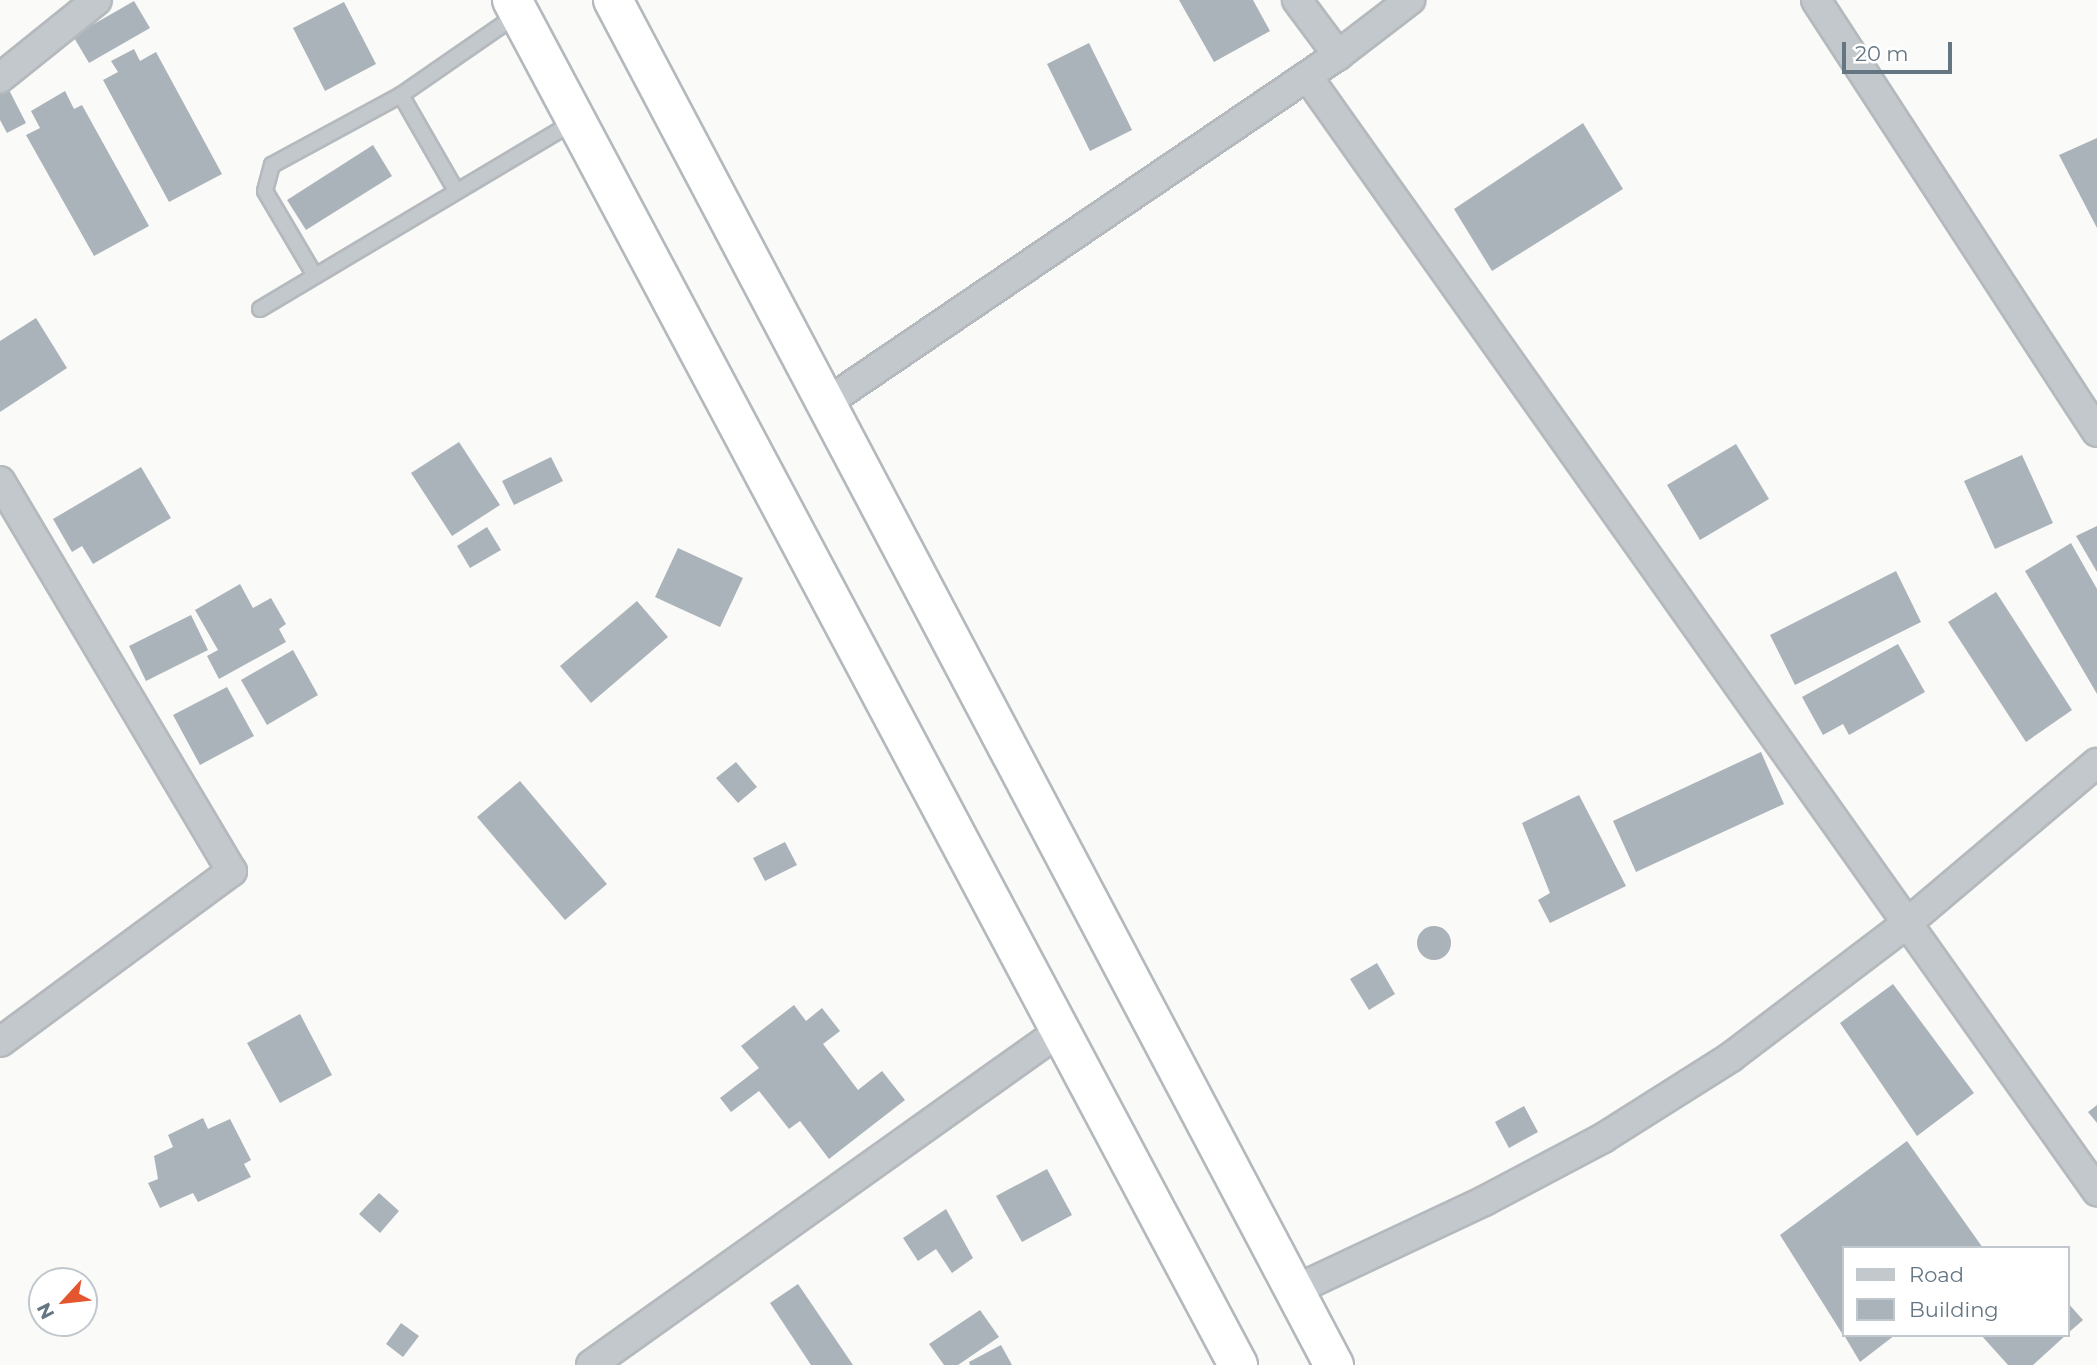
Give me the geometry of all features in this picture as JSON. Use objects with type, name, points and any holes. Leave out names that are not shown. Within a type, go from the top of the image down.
[{"type":"highway","points":[[613,0],[1334,1365]]},
{"type":"highway","points":[[516,6],[1238,1365]]},
{"type":"street","points":[[0,78],[97,0]]},
{"type":"street","points":[[1297,0],[1338,55]]},
{"type":"street","points":[[826,403],[1338,55],[1410,0]]},
{"type":"street","points":[[1816,0],[2097,432]]},
{"type":"street","points":[[1307,76],[1905,925],[2097,1191]]},
{"type":"street","points":[[0,481],[232,871],[0,1042]]},
{"type":"street","points":[[1294,1290],[1484,1201],[1603,1138],[1731,1056],[1905,925],[2097,763]]},
{"type":"street","points":[[591,1365],[1060,1031]]},
{"type":"lane","points":[[314,274],[265,191],[272,165],[401,95],[516,6]]},
{"type":"lane","points":[[401,95],[455,189]]},
{"type":"lane","points":[[260,309],[455,189],[576,120]]},
{"type":"building","points":[[1179,0],[1253,0],[1270,31],[1214,62]]},
{"type":"building","points":[[134,1],[150,28],[89,63],[73,36]]},
{"type":"building","points":[[344,2],[376,64],[325,91],[293,28]]},
{"type":"building","points":[[1089,43],[1132,130],[1090,151],[1047,64]]},
{"type":"building","points":[[134,49],[140,61],[156,52],[222,174],[169,202],[103,80],[118,72],[111,61]]},
{"type":"building","points":[[8,88],[26,123],[7,133],[0,120],[0,92]]},
{"type":"building","points":[[65,91],[74,109],[82,105],[149,226],[94,256],[26,135],[40,128],[31,111]]},
{"type":"building","points":[[1583,123],[1623,189],[1492,271],[1454,209]]},
{"type":"building","points":[[2097,138],[2097,228],[2059,155]]},
{"type":"building","points":[[373,145],[392,176],[306,230],[287,200]]},
{"type":"building","points":[[36,318],[67,368],[0,412],[0,341]]},
{"type":"building","points":[[459,442],[500,505],[452,536],[411,473]]},
{"type":"building","points":[[1736,444],[1769,499],[1700,540],[1667,485]]},
{"type":"building","points":[[2022,455],[2053,523],[1995,549],[1964,481]]},
{"type":"building","points":[[551,457],[563,481],[514,505],[502,481]]},
{"type":"building","points":[[141,467],[171,518],[93,564],[82,546],[72,552],[53,519]]},
{"type":"building","points":[[2097,526],[2097,572],[2076,536]]},
{"type":"building","points":[[487,527],[501,550],[470,568],[457,546]]},
{"type":"building","points":[[2071,543],[2097,589],[2097,694],[2025,571]]},
{"type":"building","points":[[678,548],[743,578],[720,627],[655,597]]},
{"type":"building","points":[[1896,571],[1921,622],[1795,685],[1770,635]]},
{"type":"building","points":[[240,584],[253,608],[271,598],[286,624],[279,629],[286,642],[219,679],[207,656],[218,650],[195,610]]},
{"type":"building","points":[[1996,592],[2072,710],[2026,742],[1948,622]]},
{"type":"building","points":[[637,601],[668,637],[591,703],[560,666]]},
{"type":"building","points":[[191,615],[208,650],[146,681],[129,646]]},
{"type":"building","points":[[1898,644],[1925,692],[1849,735],[1843,724],[1823,735],[1802,697]]},
{"type":"building","points":[[293,650],[318,695],[267,725],[241,680]]},
{"type":"building","points":[[227,687],[254,736],[200,765],[173,715]]},
{"type":"building","points":[[1761,752],[1784,804],[1636,872],[1613,821]]},
{"type":"building","points":[[736,762],[757,787],[738,803],[716,778]]},
{"type":"building","points":[[520,781],[607,884],[565,920],[477,817]]},
{"type":"building","points":[[1579,795],[1626,886],[1550,923],[1538,900],[1550,893],[1522,823]]},
{"type":"building","points":[[785,842],[797,865],[765,881],[753,858]]},
{"type":"building","points":[[1434,926],[1446,931],[1451,943],[1446,955],[1434,960],[1422,955],[1417,943],[1422,931]]},
{"type":"building","points":[[1377,963],[1395,994],[1369,1010],[1350,979]]},
{"type":"building","points":[[1893,984],[1974,1093],[1917,1136],[1840,1023]]},
{"type":"building","points":[[794,1005],[806,1021],[822,1008],[840,1031],[823,1044],[858,1090],[882,1071],[905,1100],[829,1159],[800,1121],[789,1129],[759,1091],[731,1112],[720,1098],[759,1068],[741,1046]]},
{"type":"building","points":[[300,1014],[332,1075],[280,1103],[247,1043]]},
{"type":"building","points":[[2097,1105],[2097,1123],[2088,1112]]},
{"type":"building","points":[[1524,1106],[1538,1132],[1509,1148],[1495,1122]]},
{"type":"building","points":[[203,1118],[208,1129],[230,1119],[251,1160],[244,1164],[251,1177],[198,1202],[193,1193],[160,1208],[148,1183],[158,1179],[154,1156],[173,1147],[168,1135]]},
{"type":"building","points":[[1907,1141],[1982,1246],[1842,1246],[1842,1333],[1780,1235]]},
{"type":"building","points":[[1047,1169],[1072,1215],[1022,1242],[996,1196]]},
{"type":"building","points":[[379,1193],[399,1211],[380,1233],[359,1214]]},
{"type":"building","points":[[946,1209],[973,1258],[952,1273],[936,1249],[918,1261],[903,1238]]},
{"type":"building","points":[[798,1284],[853,1365],[811,1365],[770,1303]]},
{"type":"building","points":[[2069,1304],[2083,1320],[2069,1332]]},
{"type":"building","points":[[980,1310],[999,1337],[958,1365],[944,1365],[929,1344]]},
{"type":"building","points":[[401,1323],[419,1336],[403,1357],[386,1344]]},
{"type":"building","points":[[1845,1337],[1892,1337],[1860,1362]]},
{"type":"building","points":[[1983,1337],[2064,1337],[2033,1365],[2008,1365]]},
{"type":"building","points":[[1001,1345],[1012,1365],[970,1365],[969,1362]]}]
